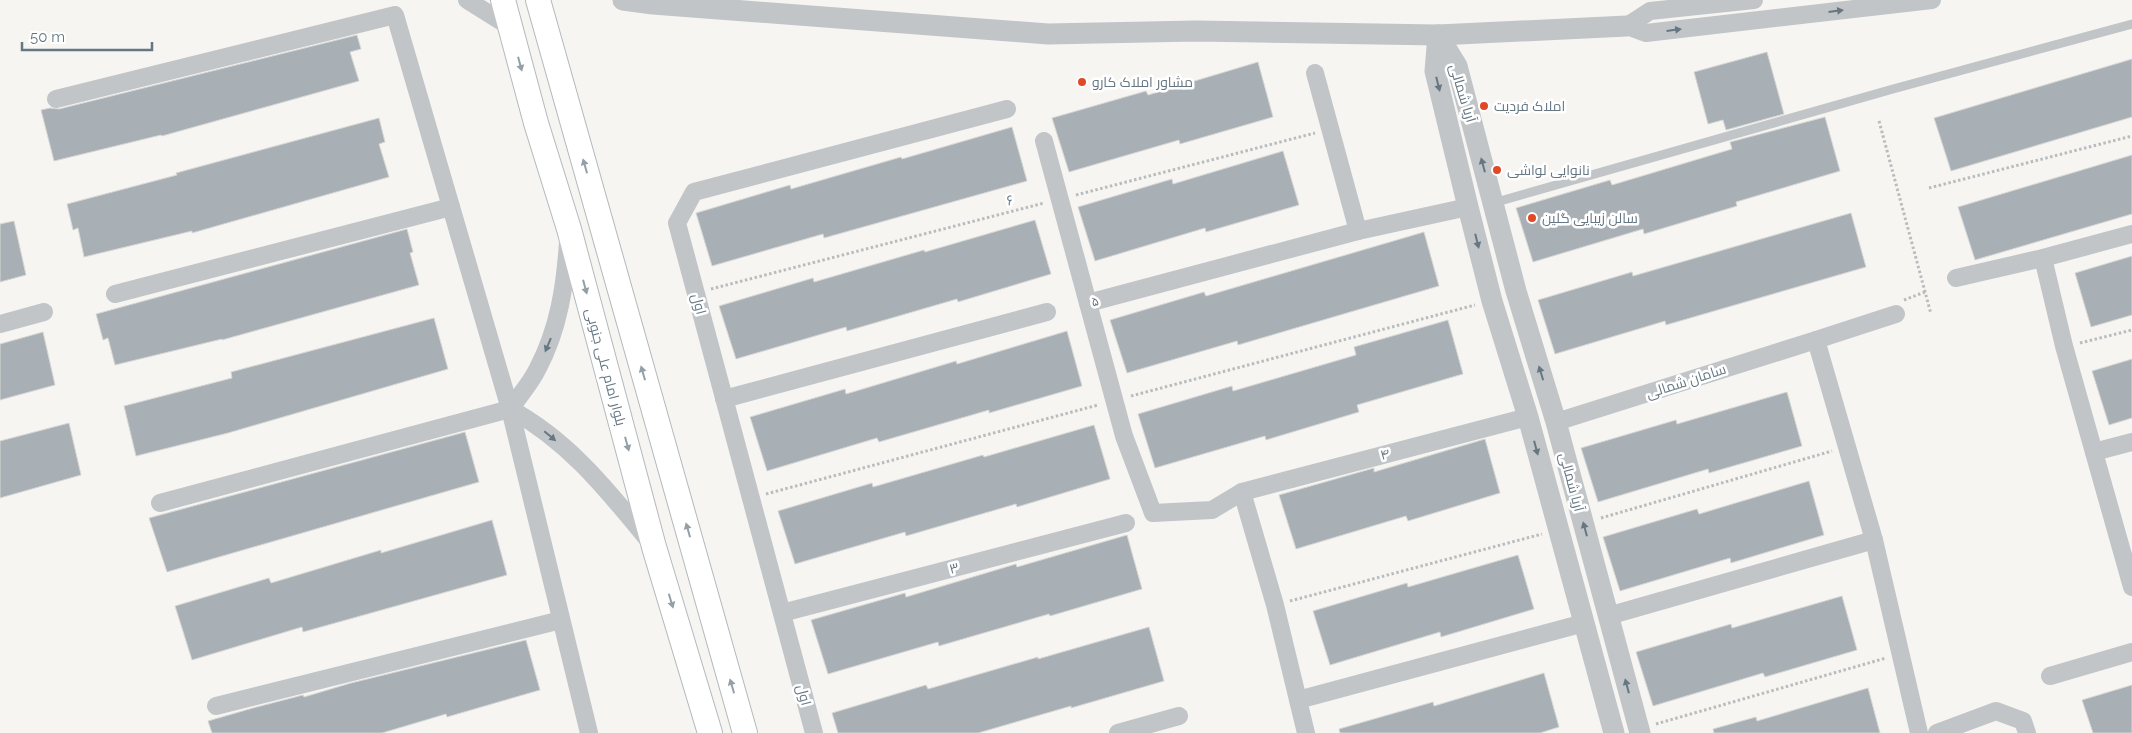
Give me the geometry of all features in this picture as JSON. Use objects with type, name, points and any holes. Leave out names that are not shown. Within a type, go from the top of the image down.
[{"type":"main road","name":"بلوار امام علی جنوبی","points":[[503,0],[536,123],[567,221],[654,547],[710,733]]},
{"type":"main road","points":[[538,0],[745,733]]},
{"type":"main road","points":[[567,221],[596,205]]},
{"type":"street","points":[[467,0],[510,27]]},
{"type":"street","points":[[623,0],[1048,34],[1196,31],[1438,35],[1627,26],[1646,33],[1932,0]]},
{"type":"street","points":[[1627,26],[1650,11],[1754,0]]},
{"type":"street","points":[[56,99],[395,15],[510,409],[589,733]]},
{"type":"street","name":"آریا شمالی","points":[[1438,35],[1458,66],[1516,291],[1556,422],[1639,731]]},
{"type":"street","name":"آریا شمالی","points":[[1438,35],[1435,71],[1468,207],[1492,301],[1528,417],[1557,530],[1614,733]]},
{"type":"street","points":[[1315,73],[1358,231]]},
{"type":"street","name":"اول","points":[[814,733],[677,222],[694,192],[1008,109]]},
{"type":"street","points":[[1044,141],[1088,303]]},
{"type":"street","points":[[115,294],[450,207]]},
{"type":"street","name":"۵","points":[[1088,303],[1358,231],[1468,207]]},
{"type":"street","points":[[160,503],[510,409],[538,369],[555,328],[565,286],[567,221]]},
{"type":"street","points":[[1956,278],[2043,258],[2132,234]]},
{"type":"street","points":[[2043,258],[2064,346],[2132,587]]},
{"type":"street","name":"۴","points":[[1088,303],[1124,436],[1153,513],[1212,510],[1242,492],[1528,417]]},
{"type":"street","points":[[0,324],[44,312]]},
{"type":"street","points":[[724,399],[1047,312]]},
{"type":"street","name":"سامان شمالی","points":[[1556,422],[1896,314]]},
{"type":"street","points":[[1816,340],[1874,540],[1918,733]]},
{"type":"street","points":[[510,409],[536,423],[595,476],[654,547]]},
{"type":"street","points":[[2094,452],[2132,442]]},
{"type":"street","points":[[1242,492],[1275,605],[1306,733]]},
{"type":"street","name":"۳","points":[[782,613],[1126,523]]},
{"type":"street","points":[[1608,616],[1874,540]]},
{"type":"street","points":[[216,706],[561,620]]},
{"type":"street","points":[[1298,700],[1584,623]]},
{"type":"street","points":[[2050,676],[2132,652]]},
{"type":"street","points":[[1937,733],[1996,711],[2023,721],[2027,733]]},
{"type":"street","points":[[1118,733],[1179,716]]},
{"type":"lane","points":[[1493,203],[2132,24]]},
{"type":"path","points":[[1878,121],[1931,314]]},
{"type":"path","name":"۶","points":[[696,293],[1330,129]]},
{"type":"path","points":[[1929,188],[2132,136]]},
{"type":"path","points":[[2064,346],[2132,330]]},
{"type":"path","points":[[1583,523],[1847,447]]},
{"type":"path","points":[[1275,605],[1557,530]]},
{"type":"path","points":[[1639,731],[1900,654]]},
{"type":"building","points":[[357,35],[361,49],[350,52],[359,81],[162,136],[54,161],[41,110],[59,109]]},
{"type":"building","points":[[1767,52],[1784,114],[1726,130],[1723,120],[1708,124],[1694,72]]},
{"type":"building","points":[[2132,59],[2132,117],[1951,171],[1934,118]]},
{"type":"building","points":[[1258,62],[1273,117],[1180,144],[1179,140],[1069,172],[1052,118],[1146,91],[1148,95]]},
{"type":"building","points":[[1825,117],[1840,171],[1736,202],[1737,206],[1644,234],[1643,229],[1533,262],[1516,208],[1610,180],[1612,185],[1732,149],[1730,142]]},
{"type":"building","points":[[379,118],[385,142],[379,144],[389,177],[192,233],[192,231],[84,257],[78,228],[73,230],[67,204]]},
{"type":"building","points":[[1012,127],[1027,181],[824,238],[823,234],[712,266],[696,213],[790,185],[791,189]]},
{"type":"building","points":[[1283,151],[1299,205],[1206,232],[1205,228],[1095,261],[1078,207],[1172,179],[1173,184]]},
{"type":"building","points":[[2132,155],[2132,214],[1975,260],[1958,207]]},
{"type":"building","points":[[1851,213],[1866,267],[1666,325],[1665,321],[1555,354],[1538,300],[1632,272],[1633,276]]},
{"type":"building","points":[[1035,220],[1051,274],[958,302],[957,299],[847,331],[846,327],[736,359],[719,306],[813,278],[814,282]]},
{"type":"building","points":[[14,221],[26,275],[0,282],[0,224]]},
{"type":"building","points":[[407,229],[413,252],[410,253],[419,285],[222,340],[115,365],[108,338],[103,340],[96,314]]},
{"type":"building","points":[[1424,232],[1439,286],[1238,345],[1237,341],[1127,373],[1110,320],[1204,292],[1206,296]]},
{"type":"building","points":[[2132,256],[2132,315],[2091,327],[2075,273]]},
{"type":"building","points":[[434,318],[448,369],[228,433],[136,456],[124,406],[232,378],[231,372]]},
{"type":"building","points":[[1448,320],[1463,374],[1357,405],[1359,412],[1266,440],[1265,436],[1155,468],[1138,414],[1232,386],[1233,391],[1356,355],[1354,347]]},
{"type":"building","points":[[1067,331],[1082,386],[989,413],[989,410],[879,442],[877,438],[767,471],[750,417],[845,389],[846,394],[956,361],[957,364]]},
{"type":"building","points":[[43,332],[55,385],[0,400],[0,344]]},
{"type":"building","points":[[2132,359],[2132,418],[2109,425],[2092,371]]},
{"type":"building","points":[[1787,392],[1802,446],[1709,473],[1708,469],[1598,502],[1581,448],[1676,420],[1677,424]]},
{"type":"building","points":[[69,423],[81,475],[0,498],[0,441]]},
{"type":"building","points":[[1094,425],[1110,479],[1017,507],[1016,504],[906,536],[905,532],[795,564],[778,511],[872,483],[873,487]]},
{"type":"building","points":[[465,432],[479,482],[167,572],[149,518]]},
{"type":"building","points":[[1485,439],[1500,493],[1408,521],[1406,516],[1296,549],[1279,495],[1374,468],[1374,472]]},
{"type":"building","points":[[1809,481],[1824,535],[1731,563],[1730,558],[1620,591],[1603,537],[1697,509],[1699,514]]},
{"type":"building","points":[[492,520],[507,575],[303,632],[302,627],[192,660],[175,606],[269,578],[271,583],[381,550],[381,553]]},
{"type":"building","points":[[1127,535],[1142,589],[939,646],[938,642],[828,674],[811,620],[905,593],[906,597],[1016,564],[1017,567]]},
{"type":"building","points":[[1518,555],[1534,609],[1441,637],[1440,632],[1330,665],[1313,611],[1407,583],[1408,587]]},
{"type":"building","points":[[1842,596],[1857,650],[1765,677],[1763,673],[1653,706],[1636,652],[1731,624],[1732,628]]},
{"type":"building","points":[[1149,627],[1164,681],[978,733],[838,733],[832,713],[926,685],[928,689]]},
{"type":"building","points":[[526,640],[540,690],[447,717],[446,714],[382,733],[212,733],[208,721],[303,695],[304,697],[351,683]]},
{"type":"building","points":[[1544,673],[1559,727],[1540,733],[1340,733],[1339,729],[1433,702],[1434,706]]},
{"type":"building","points":[[2132,685],[2132,733],[2093,733],[2082,700]]},
{"type":"building","points":[[1868,688],[1880,733],[1714,733],[1713,729],[1756,717],[1757,721]]},
{"type":"place","name":"مشاور املاک کارو","points":[[1082,82]]},
{"type":"place","name":"املاک فردیت","points":[[1484,106]]},
{"type":"place","name":"نانوایی لواشی","points":[[1497,170]]},
{"type":"place","name":"سالن زیبایی گلین","points":[[1532,218]]}]
